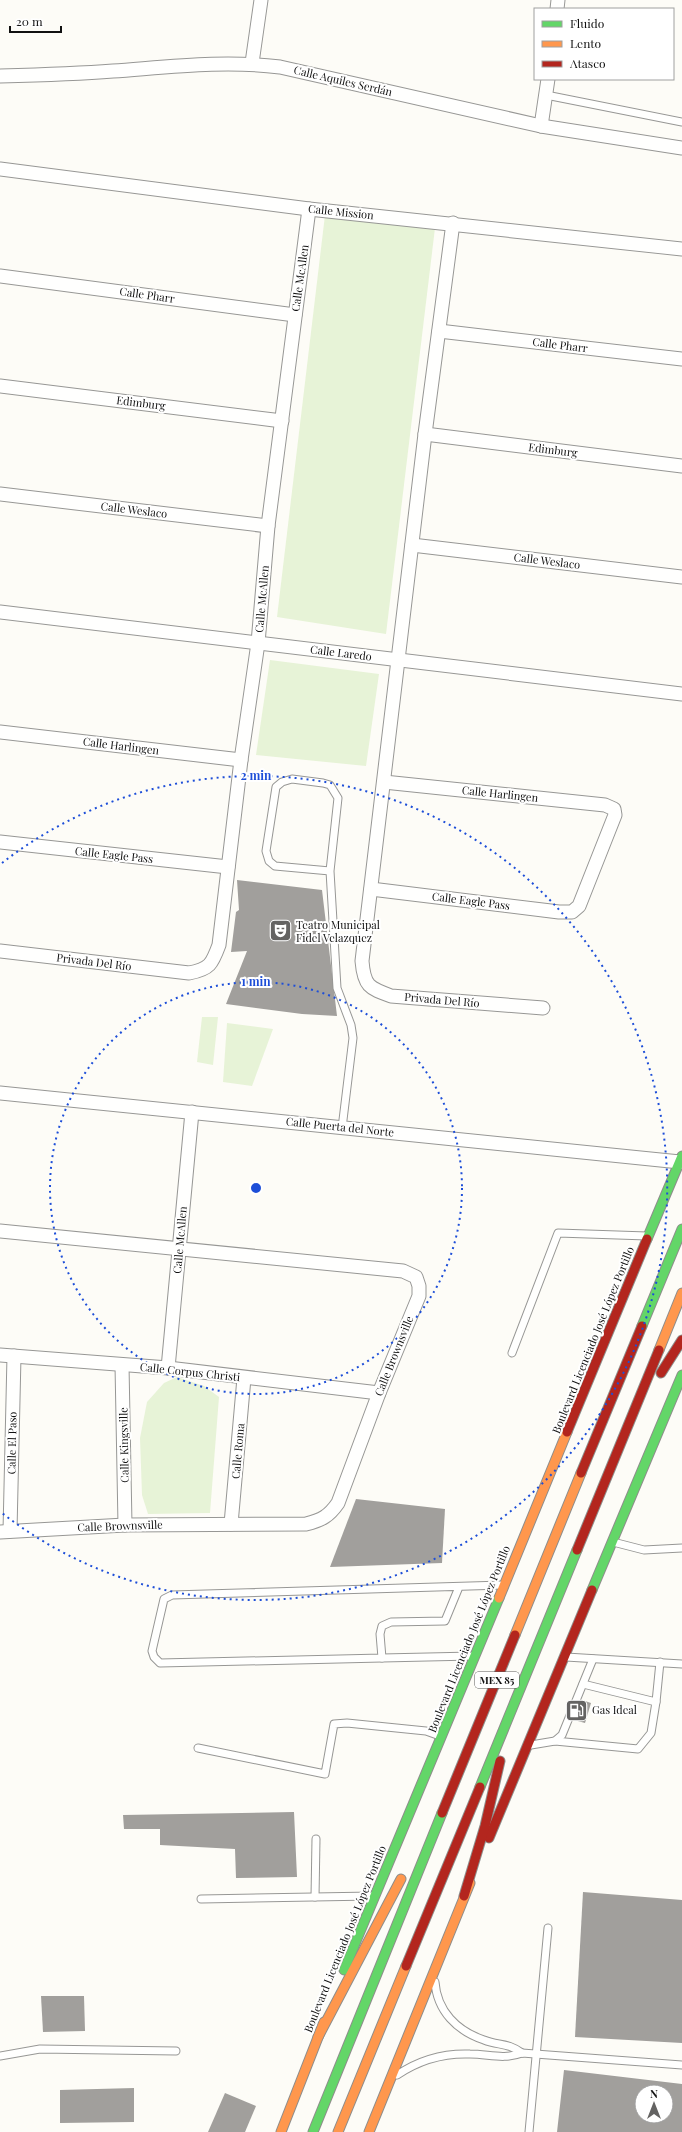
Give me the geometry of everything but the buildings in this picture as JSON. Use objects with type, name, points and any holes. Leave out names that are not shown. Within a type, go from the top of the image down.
[{"type":"main road","name":"Boulevard Licenciado José López Portillo","points":[[281,2132],[374,1896],[442,1737],[474,1656],[505,1585],[681,1159]]},
{"type":"main road","name":"MEX 85","points":[[313,2132],[439,1819],[682,1229]]},
{"type":"main road","name":"MEX 85","points":[[338,2132],[682,1293]]},
{"type":"main road","points":[[632,1417],[682,1340]]},
{"type":"main road","points":[[369,2132],[464,1896],[682,1375]]},
{"type":"main road","points":[[464,1896],[492,1797],[508,1716]]},
{"type":"main road","points":[[415,1853],[439,1819]]},
{"type":"main road","points":[[318,2037],[405,1871]]},
{"type":"street","points":[[252,63],[261,0]]},
{"type":"street","name":"Calle Aquiles Serdán","points":[[0,76],[101,72],[224,63],[252,63],[280,67],[541,126],[682,148]]},
{"type":"street","points":[[541,126],[548,80]]},
{"type":"street","name":"Calle Mission","points":[[0,169],[309,209],[453,223],[682,249]]},
{"type":"street","name":"Calle McAllen","points":[[189,972],[200,971],[212,963],[219,945],[241,760],[258,642],[268,526],[309,209]]},
{"type":"street","points":[[371,889],[424,434],[453,223]]},
{"type":"street","name":"Calle Pharr","points":[[0,276],[295,315]]},
{"type":"street","name":"Calle Pharr","points":[[439,331],[682,358]]},
{"type":"street","name":"Edimburg","points":[[0,386],[282,421]]},
{"type":"street","name":"Edimburg","points":[[424,434],[682,466]]},
{"type":"street","name":"Calle Weslaco","points":[[0,494],[268,526]]},
{"type":"street","name":"Calle Weslaco","points":[[412,545],[682,577]]},
{"type":"street","name":"Calle Laredo","points":[[0,612],[682,694]]},
{"type":"street","name":"Calle Harlingen","points":[[0,732],[241,760]]},
{"type":"street","name":"Calle Harlingen","points":[[384,782],[605,805],[614,809],[614,818],[579,906],[572,912]]},
{"type":"street","name":"Calle Eagle Pass","points":[[0,842],[228,867]]},
{"type":"street","name":"Calle Eagle Pass","points":[[371,889],[559,912],[572,912]]},
{"type":"street","name":"Privada Del Río","points":[[371,889],[362,961],[363,977],[367,985],[375,990],[392,996],[544,1008]]},
{"type":"street","name":"Privada Del Río","points":[[0,951],[189,972]]},
{"type":"street","name":"Calle Puerta del Norte","points":[[0,1093],[342,1128],[681,1159]]},
{"type":"street","name":"Calle McAllen","points":[[168,1368],[192,1112]]},
{"type":"street","name":"Calle Brownsville","points":[[0,1231],[179,1250],[396,1270],[411,1274],[418,1281],[419,1296],[379,1393],[338,1503],[329,1515],[320,1520],[306,1524],[126,1525],[5,1531]]},
{"type":"street","name":"Calle Corpus Christi","points":[[0,1355],[168,1368],[379,1393]]},
{"type":"street","name":"Calle El Paso","points":[[5,1531],[14,1356]]},
{"type":"street","name":"Calle Kingsville","points":[[122,1365],[126,1525]]},
{"type":"street","name":"Calle Roma","points":[[231,1524],[244,1378]]},
{"type":"lane","points":[[546,95],[682,122]]},
{"type":"lane","points":[[330,871],[275,866],[269,861],[266,851],[276,787],[282,782],[292,779],[323,783],[330,785],[338,798],[330,871],[337,988],[351,1025],[353,1038],[342,1128]]},
{"type":"lane","points":[[512,1353],[558,1233],[649,1236]]},
{"type":"lane","points":[[613,1542],[644,1550],[682,1548]]},
{"type":"lane","points":[[474,1656],[160,1663],[154,1657],[152,1651],[164,1600],[172,1596],[505,1585]]},
{"type":"lane","points":[[382,1658],[380,1634],[382,1626],[391,1622],[445,1621],[459,1587]]},
{"type":"lane","points":[[565,1657],[682,1664]]},
{"type":"lane","points":[[555,1740],[562,1735],[593,1659]]},
{"type":"lane","points":[[528,1745],[555,1740],[638,1749],[651,1733],[660,1662]]},
{"type":"lane","points":[[583,1684],[656,1702]]},
{"type":"lane","points":[[198,1748],[325,1774],[334,1724],[347,1723],[426,1731],[442,1737]]},
{"type":"lane","points":[[315,1897],[316,1839]]},
{"type":"lane","points":[[201,1899],[374,1896]]},
{"type":"lane","points":[[529,2132],[548,1928]]},
{"type":"lane","points":[[434,1973],[438,2000],[444,2012],[452,2022],[485,2041],[511,2045],[522,2053]]},
{"type":"lane","points":[[0,2056],[40,2049],[176,2051]]},
{"type":"lane","points":[[390,2080],[411,2067],[439,2055],[471,2054],[509,2058],[522,2053],[682,2065]]},
{"type":"green space","points":[[325,215],[435,228],[386,634],[277,617]]},
{"type":"green space","points":[[270,660],[379,674],[366,766],[256,755]]},
{"type":"green space","points":[[202,1017],[218,1017],[213,1065],[197,1062]]},
{"type":"green space","points":[[227,1023],[273,1029],[252,1086],[223,1082]]},
{"type":"green space","points":[[177,1377],[204,1386],[219,1397],[210,1513],[148,1514],[142,1495],[140,1438],[147,1402],[164,1383]]},
{"type":"traffic: fast","points":[[647,1239],[682,1156]]},
{"type":"traffic: fast","points":[[642,1326],[682,1229]]},
{"type":"traffic: fast","points":[[592,1590],[682,1375]]},
{"type":"traffic: fast","points":[[480,1787],[577,1550]]},
{"type":"traffic: fast","points":[[344,1970],[499,1598]]},
{"type":"traffic: fast","points":[[313,2132],[442,1813]]},
{"type":"traffic: slow","points":[[659,1350],[682,1293]]},
{"type":"traffic: slow","points":[[499,1598],[567,1432]]},
{"type":"traffic: slow","points":[[515,1635],[581,1473]]},
{"type":"traffic: slow","points":[[318,2037],[401,1879]]},
{"type":"traffic: slow","points":[[369,2132],[470,1883]]},
{"type":"traffic: slow","points":[[338,2132],[406,1966]]},
{"type":"traffic: slow","points":[[281,2132],[324,2022]]},
{"type":"traffic: jam","points":[[567,1432],[647,1239]]},
{"type":"traffic: jam","points":[[581,1473],[642,1326]]},
{"type":"traffic: jam","points":[[661,1373],[682,1340]]},
{"type":"traffic: jam","points":[[577,1550],[659,1350]]},
{"type":"traffic: jam","points":[[489,1838],[592,1590]]},
{"type":"traffic: jam","points":[[442,1813],[515,1635]]},
{"type":"traffic: jam","points":[[464,1896],[485,1826],[500,1761]]},
{"type":"traffic: jam","points":[[406,1966],[480,1787]]},
{"type":"place","name":"Teatro Municipal Fidel Velazquez","points":[[280,931]]},
{"type":"place","name":"Gas Ideal","points":[[577,1710]]}]
